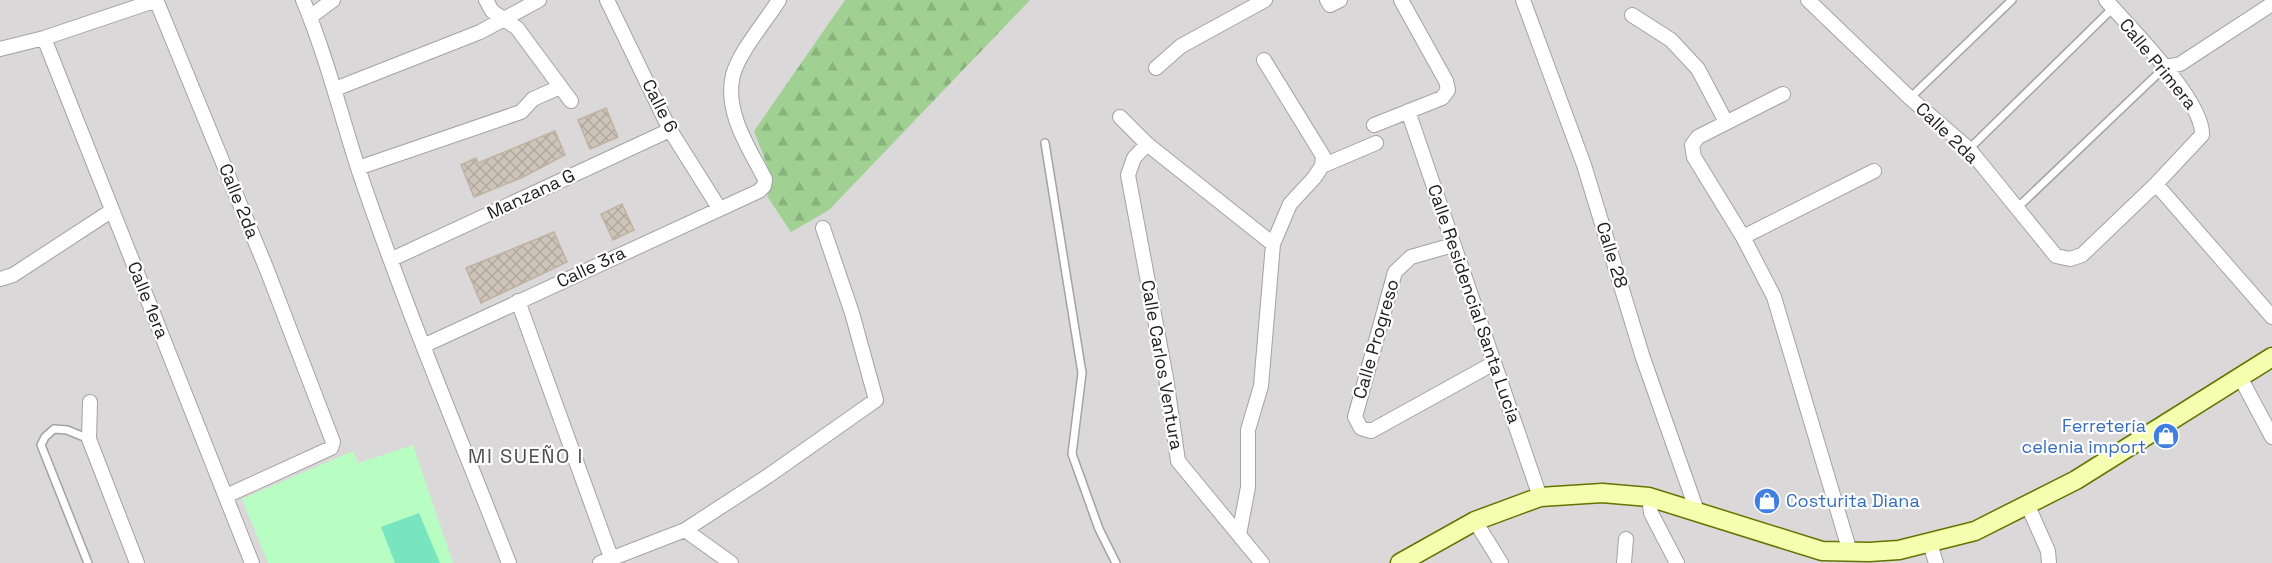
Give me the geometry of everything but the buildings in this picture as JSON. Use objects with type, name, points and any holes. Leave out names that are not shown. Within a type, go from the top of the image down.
[{"type":"street","points":[[303,0],[335,89],[358,168],[423,346],[509,563]]},
{"type":"street","points":[[310,17],[333,0]]},
{"type":"street","points":[[486,0],[492,11],[517,28],[571,101]]},
{"type":"street","points":[[335,89],[480,32],[502,18],[539,0]]},
{"type":"street","name":"Calle 3ra","points":[[423,346],[759,191],[764,186],[765,179],[737,121],[732,98],[733,76],[779,0]]},
{"type":"street","points":[[1156,68],[1181,46],[1265,0]]},
{"type":"street","points":[[1327,0],[1330,5],[1340,0]]},
{"type":"street","points":[[1374,125],[1442,98],[1448,90],[1446,81],[1401,0]]},
{"type":"street","name":"Calle 28","points":[[1523,0],[1584,165],[1643,358],[1697,511]]},
{"type":"street","name":"Calle 2da","points":[[1808,0],[1910,98],[1969,149],[2056,256],[2070,259],[2082,255]]},
{"type":"street","name":"Calle 2da","points":[[0,49],[44,38],[154,1],[157,2],[267,270],[333,442],[331,448],[226,496]]},
{"type":"street","name":"Calle 6","points":[[613,2],[670,130],[720,208]]},
{"type":"street","name":"Calle Primera","points":[[2082,255],[2157,184],[2202,135],[2203,126],[2198,113],[2165,67],[2109,4]]},
{"type":"street","points":[[2165,67],[2180,64],[2272,4]]},
{"type":"street","points":[[1632,15],[1671,40],[1698,69],[1726,122]]},
{"type":"street","name":"Calle 1era","points":[[44,38],[252,563]]},
{"type":"street","points":[[1264,60],[1323,156],[1322,166]]},
{"type":"street","points":[[358,168],[521,112],[533,99],[560,87]]},
{"type":"street","points":[[1783,94],[1698,137],[1692,145],[1694,157],[1743,237],[1774,297],[1850,552]]},
{"type":"street","name":"Calle Residencial Santa Lucia","points":[[1408,111],[1540,496]]},
{"type":"street","points":[[1120,117],[1147,144],[1273,244]]},
{"type":"street","name":"Manzana G","points":[[392,259],[670,130]]},
{"type":"street","points":[[1239,535],[1248,487],[1248,430],[1261,386],[1273,244],[1290,204],[1322,166],[1376,143]]},
{"type":"street","name":"Calle Carlos Ventura","points":[[1147,144],[1134,158],[1128,175],[1166,378],[1178,461],[1262,563]]},
{"type":"street","points":[[1743,237],[1874,171]]},
{"type":"street","points":[[2157,184],[2272,317]]},
{"type":"street","points":[[0,279],[13,275],[111,211]]},
{"type":"street","points":[[518,301],[608,561],[685,530],[876,400],[852,313],[823,228]]},
{"type":"street","name":"Calle Progreso","points":[[1453,245],[1410,257],[1395,272],[1355,417],[1361,428],[1371,431],[1494,363]]},
{"type":"street","points":[[1400,563],[1422,557],[1474,521],[1540,496],[1602,493],[1649,497],[1822,551],[1850,552],[1872,558],[1976,531],[2028,506],[2135,444],[2272,357]]},
{"type":"street","points":[[2240,377],[2272,437]]},
{"type":"street","points":[[90,402],[89,439],[137,563]]},
{"type":"street","points":[[1649,497],[1651,513],[1677,563]]},
{"type":"street","points":[[2028,506],[2048,551],[2049,563]]},
{"type":"street","points":[[1474,521],[1501,563]]},
{"type":"street","points":[[685,530],[731,563]]},
{"type":"street","points":[[1624,563],[1626,539]]},
{"type":"street","points":[[1930,543],[1936,563]]},
{"type":"lane","points":[[1910,98],[2012,0]]},
{"type":"lane","points":[[1969,149],[2109,4]]},
{"type":"lane","points":[[2016,208],[2165,67]]},
{"type":"lane","points":[[1045,143],[1082,373],[1072,454],[1099,530],[1116,563]]},
{"type":"lane","points":[[88,563],[41,445],[54,429],[67,430],[89,439]]},
{"type":"shaded area","points":[[0,0],[2272,0],[2272,563],[0,563]]},
{"type":"green space","points":[[845,0],[1030,0],[829,210],[791,232],[767,196],[773,181],[754,131]]},
{"type":"green space","points":[[413,445],[453,563],[268,563],[242,499],[353,451],[358,463]]},
{"type":"green space","points":[[419,513],[440,563],[395,563],[381,527]]},
{"type":"place","name":"Ferretería celenia import","points":[[2166,436]]},
{"type":"place","name":"Costurita Diana","points":[[1767,501]]},
{"type":"district","name":"MI SUEÑO I","points":[[526,456]]}]
